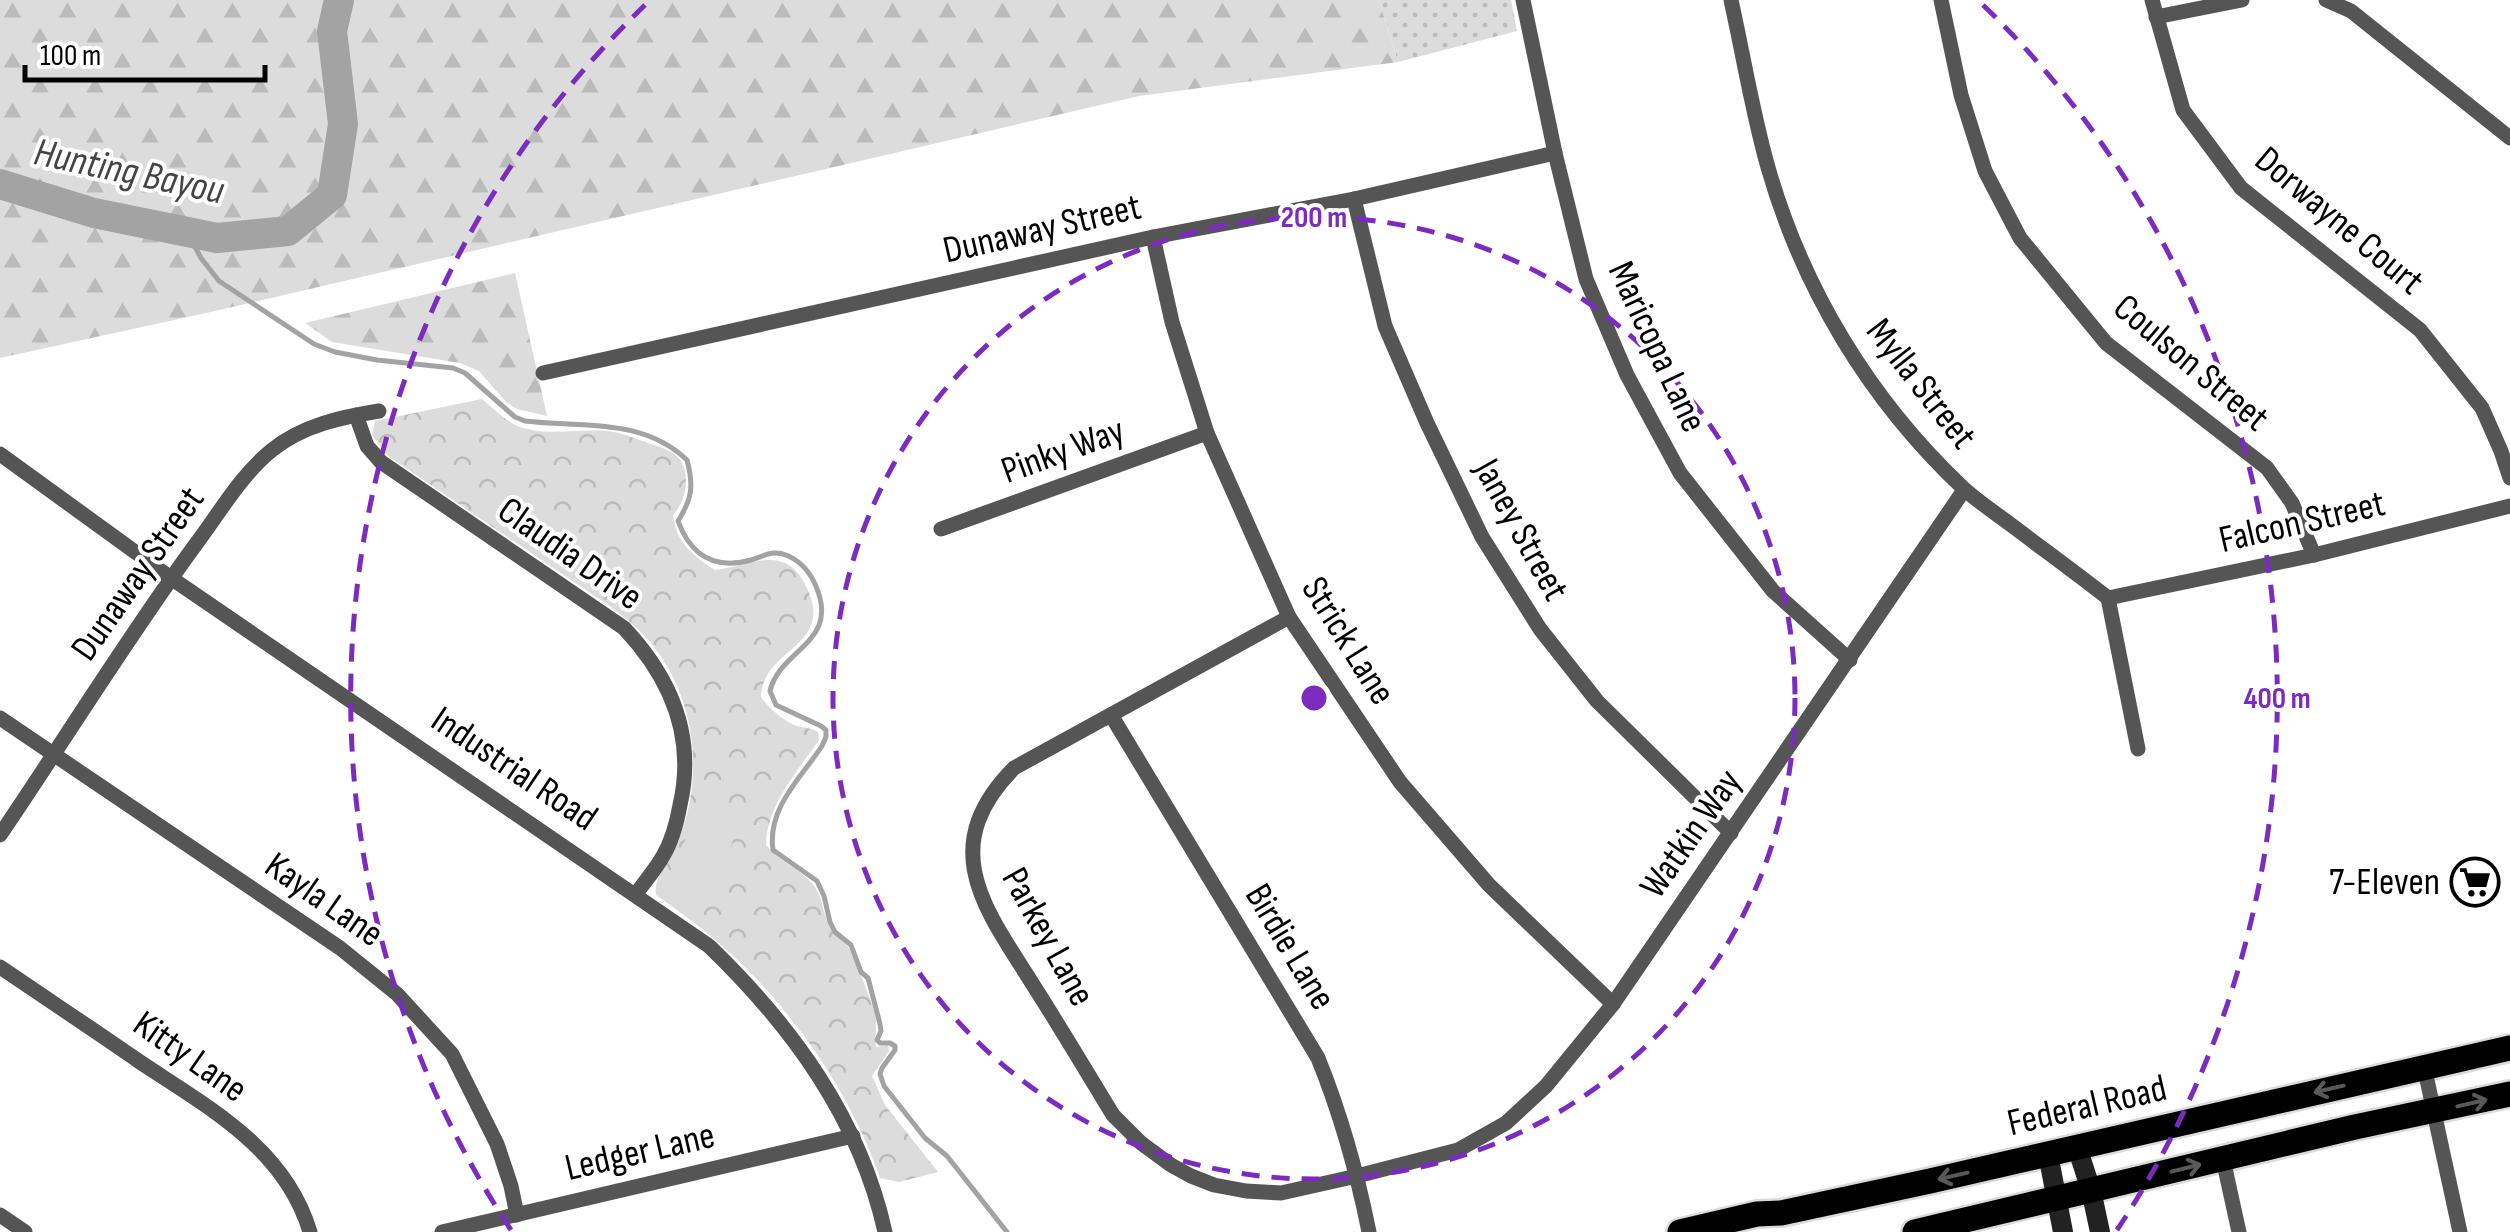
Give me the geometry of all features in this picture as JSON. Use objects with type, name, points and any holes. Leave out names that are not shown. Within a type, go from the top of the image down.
[{"type":"main road","name":"Federal Road","points":[[1680,1232],[1896,1189],[2510,1048]]},
{"type":"main road","points":[[1915,1232],[2510,1094]]},
{"type":"street","name":"Maricopa Lane","points":[[1523,0],[1586,279],[1627,376],[1680,473],[1773,590],[1850,660]]},
{"type":"street","name":"Mylla Street","points":[[1731,0],[1766,161],[1780,206],[1814,290],[1833,325],[1879,396],[1964,490],[2108,598]]},
{"type":"street","name":"Coulson Street","points":[[1940,0],[1961,95],[1985,171],[2020,238],[2106,343],[2267,468],[2292,504],[2314,555]]},
{"type":"street","name":"Dorwayne Court","points":[[2152,0],[2183,110],[2241,188],[2420,330],[2482,408],[2510,478]]},
{"type":"street","points":[[2156,17],[2242,0]]},
{"type":"street","points":[[2326,0],[2351,11],[2510,138]]},
{"type":"street","name":"Dunaway Street","points":[[544,374],[1153,237],[1555,153]]},
{"type":"street","name":"Janey Street","points":[[1354,198],[1386,326],[1482,537],[1540,629],[1598,701],[1732,833]]},
{"type":"street","name":"Strick Lane","points":[[1153,237],[1172,322],[1207,433],[1290,616],[1400,782],[1489,886],[1614,1004]]},
{"type":"street","name":"Dunaway Street","points":[[0,835],[171,578],[252,468],[300,433],[327,422],[379,411]]},
{"type":"street","name":"Claudia Drive","points":[[356,415],[367,446],[381,462],[624,628],[659,671],[678,716],[685,752],[684,787],[664,856],[636,894]]},
{"type":"street","name":"Pinky Way","points":[[942,529],[1207,433]]},
{"type":"street","name":"Industrial Road","points":[[0,454],[171,578],[710,946],[789,1032],[837,1104],[877,1195],[885,1232]]},
{"type":"street","name":"Watkin Way","points":[[1421,1160],[1458,1150],[1506,1123],[1546,1086],[1614,1004],[1964,490]]},
{"type":"street","name":"Falcon Street","points":[[2108,598],[2314,555],[2510,506]]},
{"type":"street","points":[[2108,598],[2138,749]]},
{"type":"street","name":"Parkey Lane","points":[[1290,616],[1014,768],[980,812],[974,834],[976,882],[986,910],[1114,1115],[1141,1143],[1171,1164],[1214,1185],[1281,1193],[1421,1160]]},
{"type":"street","name":"Birdie Lane","points":[[1111,715],[1318,1058],[1336,1101],[1358,1176],[1369,1232]]},
{"type":"street","name":"Kayla Lane","points":[[0,718],[340,948],[397,994],[452,1054],[497,1144],[517,1214]]},
{"type":"street","name":"Kitty Lane","points":[[0,967],[230,1122],[272,1162],[296,1193],[310,1232]]},
{"type":"street","points":[[2424,1066],[2460,1232]]},
{"type":"street","name":"Ledger Lane","points":[[442,1232],[854,1136]]},
{"type":"street","points":[[2077,1147],[2100,1232]]},
{"type":"street","points":[[2048,1154],[2064,1232]]},
{"type":"street","points":[[2223,1159],[2239,1232]]},
{"type":"street","points":[[0,1215],[25,1232]]},
{"type":"green space","points":[[0,0],[1379,0],[1398,62],[1139,96],[0,358]]},
{"type":"green space","points":[[1379,0],[1511,0],[1517,31],[1398,62]]},
{"type":"green space","points":[[515,273],[547,416],[517,409],[479,371],[460,363],[332,342],[305,323]]},
{"type":"green space","points":[[482,399],[505,418],[530,430],[612,432],[670,451],[683,464],[686,479],[683,498],[673,515],[675,525],[693,554],[715,570],[777,560],[797,571],[805,584],[813,605],[812,621],[806,634],[773,667],[761,697],[789,723],[818,732],[819,740],[777,803],[766,845],[811,882],[830,927],[851,951],[875,1014],[876,1047],[888,1045],[889,1051],[872,1076],[885,1105],[938,1172],[899,1182],[880,1178],[837,1086],[798,1028],[730,953],[656,895],[657,881],[687,815],[693,765],[687,715],[668,668],[654,647],[608,605],[388,456],[372,435],[375,421]]},
{"type":"green space","points":[[697,803],[740,817],[713,904],[670,890]]},
{"type":"waterway","name":"Hunting Bayou","points":[[0,184],[94,213],[217,238],[288,231],[332,195],[343,124],[332,31],[339,0]]},
{"type":"waterway","points":[[187,232],[219,281],[314,344],[377,360],[453,368],[465,373],[515,417],[525,421],[610,427],[651,437],[669,446],[687,460],[690,492],[678,521],[697,551],[726,563],[780,553],[793,558],[808,572],[821,604],[821,620],[806,644],[776,676],[770,691],[776,705],[821,726],[826,737],[780,807],[773,850],[817,881],[835,932],[851,945],[861,972],[868,978],[880,1024],[877,1040],[895,1046],[880,1074],[884,1086],[925,1138],[947,1156],[1007,1232]]},
{"type":"place","name":"7-Eleven","points":[[2475,882]]}]
